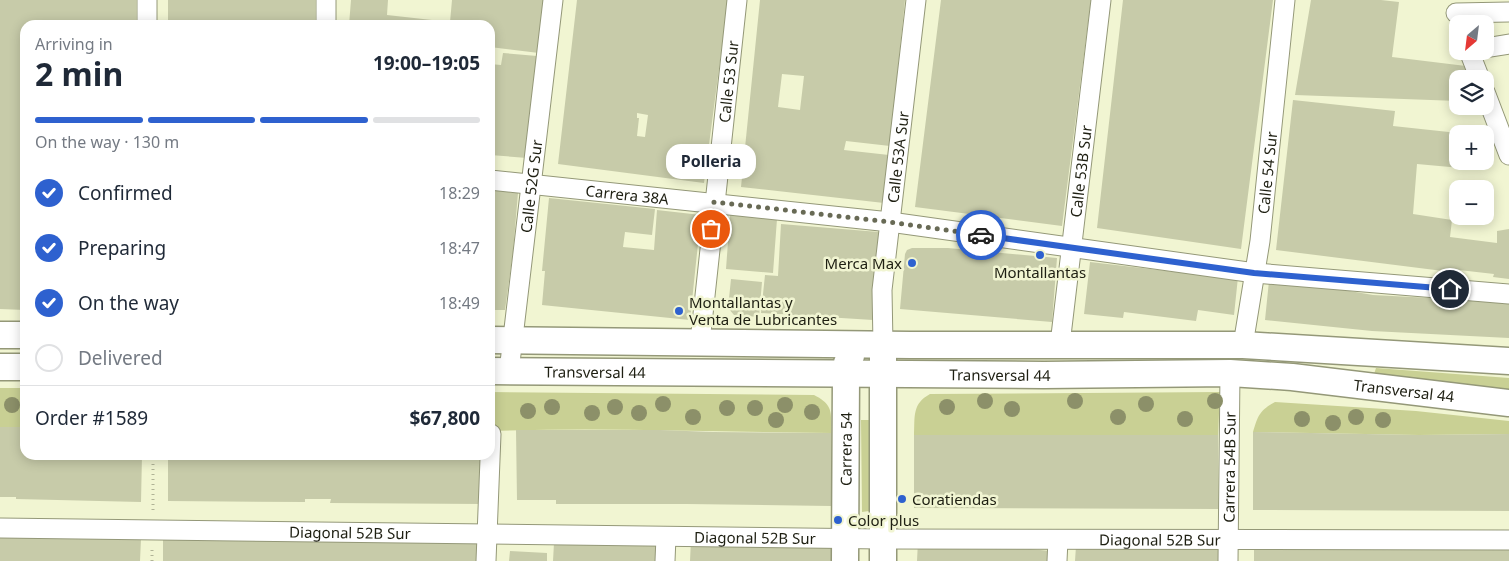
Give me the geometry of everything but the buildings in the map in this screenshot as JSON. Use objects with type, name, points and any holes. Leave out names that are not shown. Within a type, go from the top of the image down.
[{"type":"street","points":[[147,0],[147,20]]},
{"type":"street","points":[[326,0],[326,20]]},
{"type":"street","name":"Calle 52G Sur","points":[[497,379],[501,340],[531,183],[552,0]]},
{"type":"street","name":"Calle 53 Sur","points":[[700,342],[737,0]]},
{"type":"street","name":"Calle 53A Sur","points":[[875,344],[916,0]]},
{"type":"street","name":"Calle 53B Sur","points":[[1060,344],[1101,0]]},
{"type":"street","name":"Calle 54 Sur","points":[[1243,346],[1260,241],[1285,0]]},
{"type":"street","points":[[1455,12],[1509,12]]},
{"type":"street","points":[[1494,46],[1509,44]]},
{"type":"street","points":[[1494,115],[1509,155]]},
{"type":"street","name":"Carrera 38A","points":[[495,180],[890,222],[1254,273],[1509,294]]},
{"type":"street","points":[[0,335],[20,335]]},
{"type":"street","name":"Transversal 44","points":[[501,340],[1243,346],[1509,361]]},
{"type":"street","points":[[875,344],[884,374],[883,550]]},
{"type":"street","name":"Carrera 54","points":[[845,550],[846,374],[851,356],[859,347],[875,344]]},
{"type":"street","points":[[0,367],[20,367]]},
{"type":"street","name":"Transversal 44","points":[[497,379],[846,374],[1044,375],[1230,373],[1292,377],[1509,402]]},
{"type":"street","name":"Carrera 54B Sur","points":[[1228,561],[1230,373]]},
{"type":"street","points":[[486,561],[490,460]]},
{"type":"street","name":"Diagonal 52B Sur","points":[[0,528],[666,536],[845,550],[883,550],[1058,540],[1509,540]]},
{"type":"street","points":[[665,561],[666,536]]},
{"type":"street","points":[[1057,561],[1058,540]]},
{"type":"path","points":[[495,397],[497,379]]},
{"type":"green space","points":[[1376,368],[1509,378],[1509,393],[1374,374]]},
{"type":"green space","points":[[0,388],[20,388],[20,427],[0,427]]},
{"type":"green space","points":[[495,392],[814,395],[825,402],[831,415],[831,433],[495,431]]},
{"type":"green space","points":[[1220,392],[1218,435],[914,435],[917,406],[930,394]]},
{"type":"green space","points":[[1275,402],[1416,411],[1509,421],[1509,434],[1419,435],[1253,432],[1260,414]]},
{"type":"green space","points":[[861,420],[869,420],[869,511],[862,512]]},
{"type":"way so far","points":[[711,229],[714,202],[890,222],[981,235]]},
{"type":"place","name":"Polleria","points":[[711,229]]},
{"type":"place","name":"Montallantas","points":[[1040,255]]},
{"type":"place","name":"Merca Max","points":[[912,263]]},
{"type":"place","name":"Montallantas y Venta de Lubricantes","points":[[679,311]]},
{"type":"place","name":"Coratiendas","points":[[902,499]]},
{"type":"place","name":"Color plus","points":[[838,520]]},
{"type":"route","points":[[981,235],[1254,273],[1450,289]]}]
